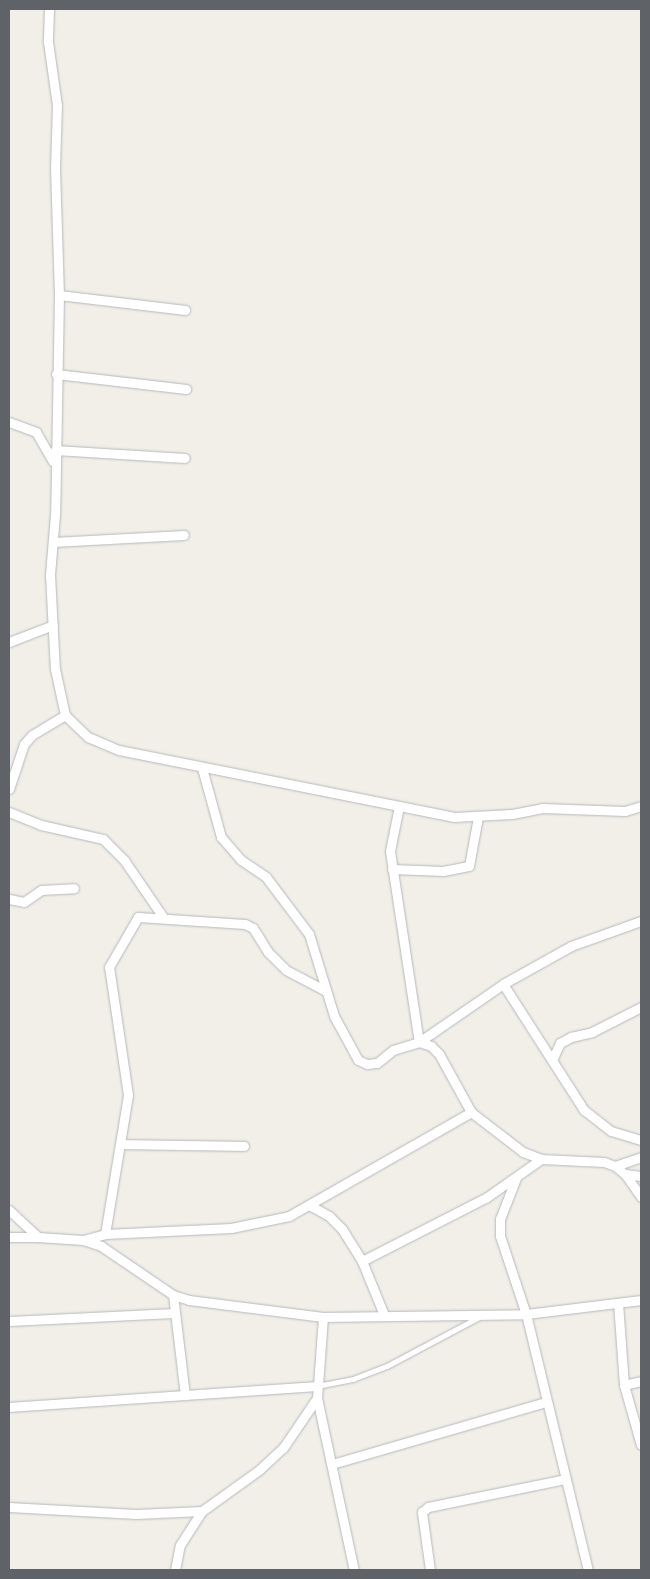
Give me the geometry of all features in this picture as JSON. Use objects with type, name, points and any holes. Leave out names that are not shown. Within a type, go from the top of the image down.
[{"type":"street","points":[[49,9],[48,42],[57,105],[55,168],[59,295],[53,542],[50,575],[55,669],[64,715],[88,737],[119,750],[202,768],[454,816],[478,817],[542,808],[602,812],[625,811],[641,806]]},
{"type":"street","points":[[59,295],[185,310]]},
{"type":"street","points":[[56,374],[186,389]]},
{"type":"street","points":[[9,422],[36,432],[54,463]]},
{"type":"street","points":[[55,450],[185,458]]},
{"type":"street","points":[[53,542],[184,535]]},
{"type":"street","points":[[9,642],[53,625]]},
{"type":"street","points":[[9,789],[24,744],[32,735],[64,715]]},
{"type":"street","points":[[202,768],[221,838],[241,860],[266,877],[309,934],[324,990],[334,1016],[358,1060],[367,1064],[377,1063],[393,1050],[419,1042],[503,984],[571,946],[641,921]]},
{"type":"street","points":[[399,806],[390,851],[419,1042]]},
{"type":"street","points":[[9,812],[41,825],[103,839],[124,860],[163,917]]},
{"type":"street","points":[[392,869],[444,871],[469,866],[478,817]]},
{"type":"street","points":[[9,899],[24,902],[41,890],[74,888]]},
{"type":"street","points":[[105,1234],[128,1095],[109,967],[138,917],[163,917],[245,924],[253,928],[268,952],[286,970],[324,990]]},
{"type":"street","points":[[503,984],[584,1110],[595,1122],[611,1131],[641,1140]]},
{"type":"street","points":[[552,1060],[560,1043],[571,1036],[592,1032],[641,1006]]},
{"type":"street","points":[[419,1042],[431,1046],[439,1054],[471,1112],[523,1152],[541,1160],[615,1166],[641,1157]]},
{"type":"street","points":[[83,1240],[105,1234],[232,1228],[289,1216],[311,1206],[471,1112]]},
{"type":"street","points":[[121,1144],[244,1146]]},
{"type":"street","points":[[362,1261],[487,1197],[541,1160]]},
{"type":"street","points":[[615,1166],[625,1174],[641,1197]]},
{"type":"street","points":[[625,1174],[641,1176]]},
{"type":"street","points":[[516,1178],[500,1219],[500,1236],[526,1314],[545,1402],[588,1570]]},
{"type":"street","points":[[311,1206],[329,1216],[342,1229],[362,1261],[384,1315]]},
{"type":"street","points":[[9,1210],[38,1237]]},
{"type":"street","points":[[9,1237],[83,1240],[101,1246],[173,1295],[189,1300],[323,1317],[526,1314],[641,1300]]},
{"type":"street","points":[[173,1295],[185,1395]]},
{"type":"street","points":[[618,1303],[624,1385],[641,1445]]},
{"type":"street","points":[[9,1321],[174,1313]]},
{"type":"street","points":[[323,1317],[316,1386],[317,1398],[354,1570]]},
{"type":"street","points":[[624,1385],[641,1381]]},
{"type":"street","points":[[9,1406],[316,1386]]},
{"type":"street","points":[[175,1570],[180,1545],[202,1512],[259,1470],[283,1448],[317,1398]]},
{"type":"street","points":[[332,1464],[545,1402]]},
{"type":"street","points":[[430,1570],[422,1512],[428,1507],[566,1479]]},
{"type":"street","points":[[9,1507],[136,1514],[202,1512]]},
{"type":"lane","points":[[316,1386],[353,1379],[387,1366],[485,1315]]}]
